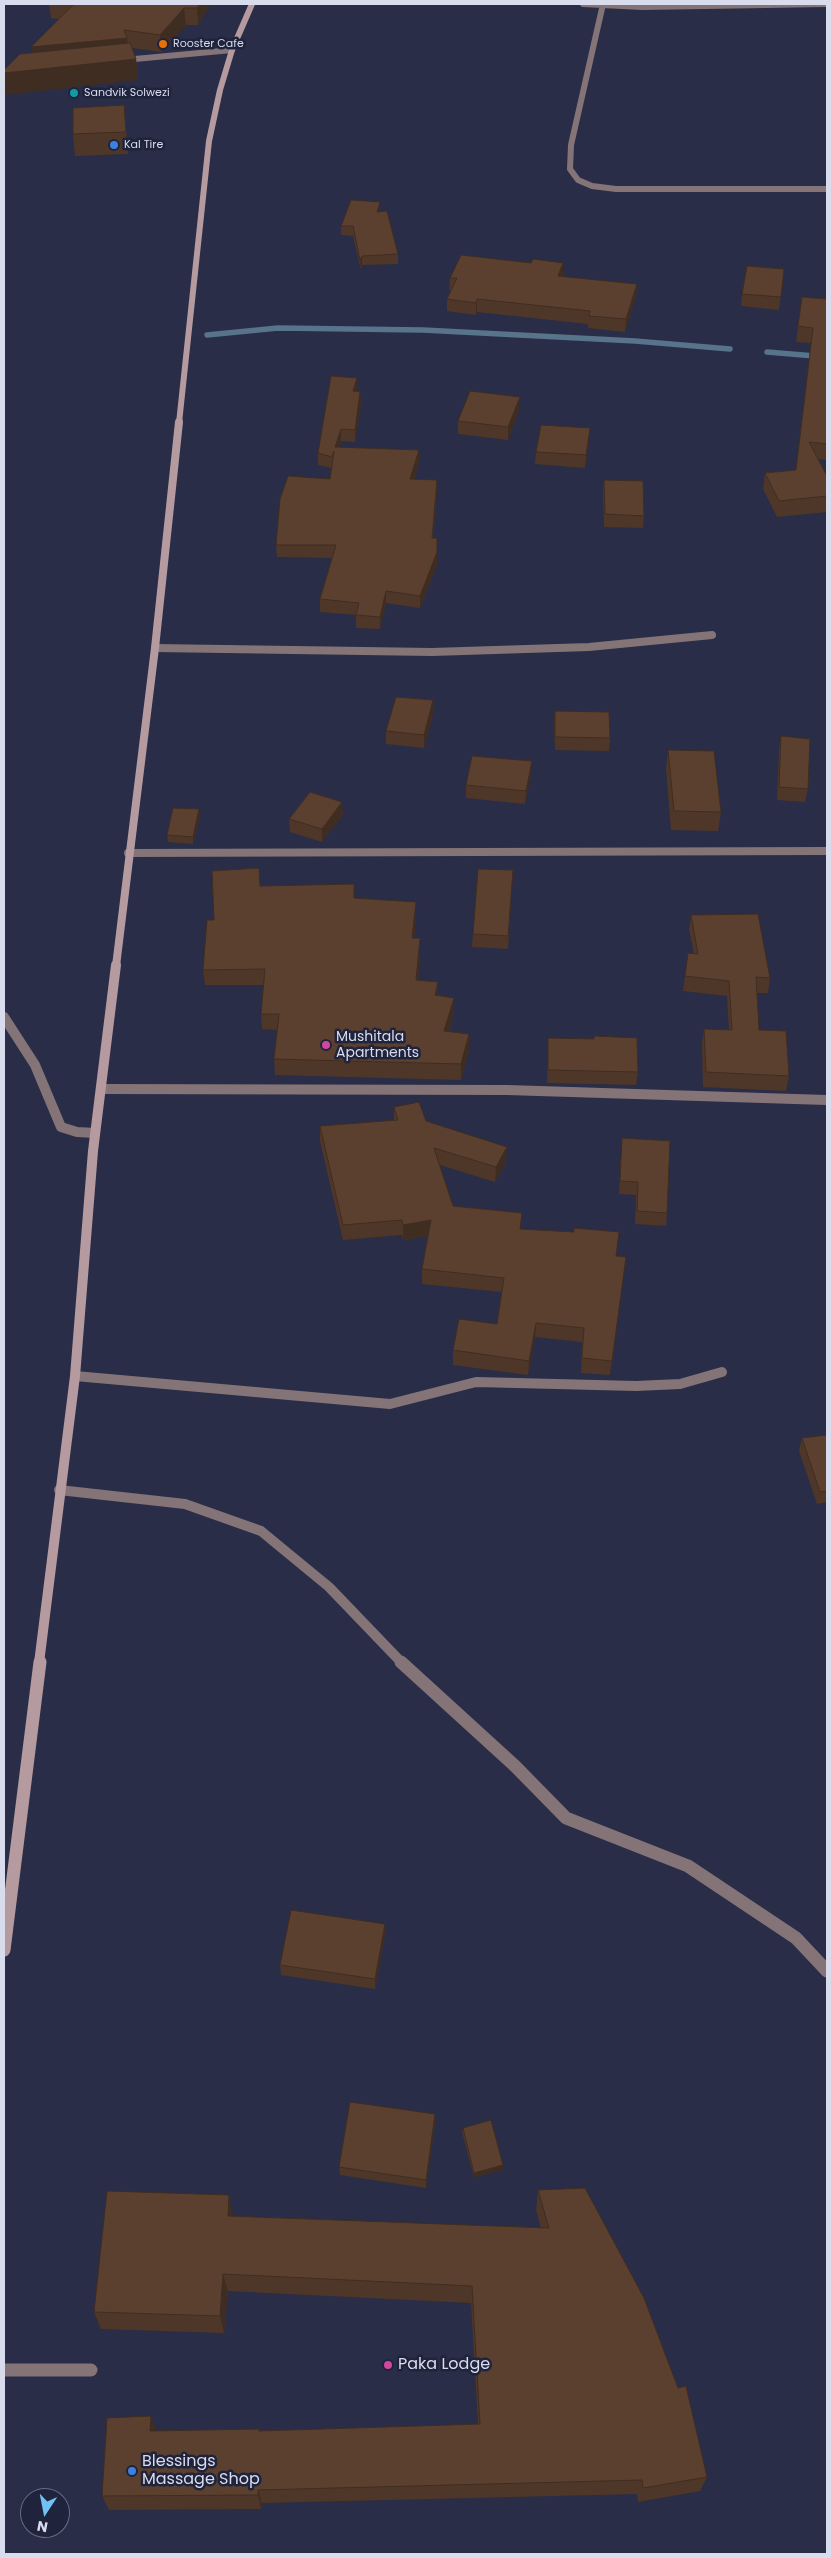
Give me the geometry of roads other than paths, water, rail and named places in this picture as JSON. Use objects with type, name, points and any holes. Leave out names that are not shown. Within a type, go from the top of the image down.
[{"type":"main road","points":[[4,1950],[59,1490],[75,1376],[95,1133],[102,1089],[128,852],[155,648],[209,141],[220,90],[232,50],[252,4]]},
{"type":"street","points":[[583,4],[642,7],[827,4]]},
{"type":"street","points":[[602,4],[571,145],[570,169],[578,180],[592,186],[616,189],[827,189]]},
{"type":"street","points":[[119,60],[232,50]]},
{"type":"street","points":[[155,648],[432,652],[589,647],[712,635]]},
{"type":"street","points":[[128,852],[827,851]]},
{"type":"street","points":[[4,1017],[35,1065],[61,1127],[77,1132],[95,1133]]},
{"type":"street","points":[[102,1089],[507,1090],[827,1100]]},
{"type":"street","points":[[75,1376],[194,1384],[390,1404],[476,1382],[636,1386],[680,1384],[722,1372]]},
{"type":"street","points":[[59,1490],[185,1504],[261,1530],[329,1587],[405,1666],[515,1766],[566,1818],[688,1866],[796,1938],[827,1971]]},
{"type":"street","points":[[4,2370],[92,2370]]},
{"type":"waterway","points":[[207,335],[278,328],[423,330],[635,341],[730,349]]},
{"type":"waterway","points":[[767,352],[827,357]]},
{"type":"place","name":"Rooster Cafe","points":[[163,44]]},
{"type":"place","name":"Sandvik Solwezi","points":[[74,93]]},
{"type":"place","name":"Kal Tire","points":[[114,145]]},
{"type":"place","name":"Mushitala Apartments","points":[[326,1045]]},
{"type":"place","name":"Paka Lodge","points":[[388,2365]]},
{"type":"place","name":"Blessings Massage Shop","points":[[132,2471]]}]
